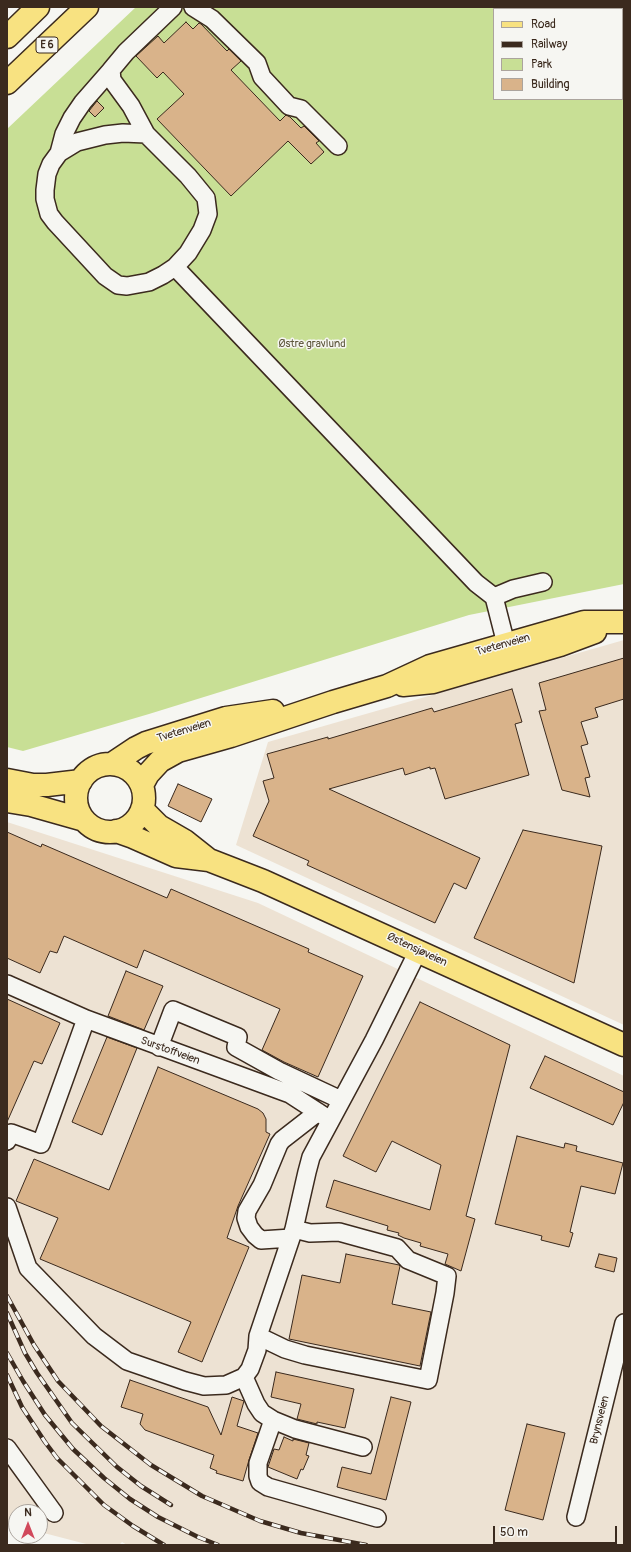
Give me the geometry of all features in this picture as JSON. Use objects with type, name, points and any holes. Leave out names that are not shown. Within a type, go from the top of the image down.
[{"type":"main road","points":[[7,37],[38,7]]},
{"type":"main road","name":"E 6","points":[[7,83],[87,7]]},
{"type":"main road","name":"Tvetenveien","points":[[142,786],[154,767],[169,755],[387,686],[430,666],[584,622],[623,622]]},
{"type":"main road","name":"Tvetenveien","points":[[387,686],[433,682],[560,645],[623,622]]},
{"type":"main road","name":"Tvetenveien","points":[[112,764],[127,753],[146,743],[226,718],[333,702]]},
{"type":"main road","points":[[84,820],[78,809],[76,796],[81,781],[87,773],[94,768],[112,764],[122,766],[137,777],[144,793],[142,809],[137,819],[128,826],[116,831]]},
{"type":"main road","points":[[7,780],[33,785],[81,781]]},
{"type":"main road","name":"Østensjøveien","points":[[7,801],[30,805],[84,820],[94,828],[105,831],[116,831],[176,856],[209,860],[276,887],[624,1045]]},
{"type":"main road","name":"Østensjøveien","points":[[142,809],[158,826],[185,841],[209,860]]},
{"type":"lane","points":[[111,70],[112,80],[131,106],[146,134],[188,176],[206,198],[208,214],[202,230],[188,253],[175,267],[163,275],[139,285],[118,285],[105,276],[55,222],[49,214],[45,199],[47,174],[51,164],[59,152],[64,134],[72,118],[83,102],[126,52],[173,7]]},
{"type":"lane","points":[[193,7],[212,19],[257,63],[262,77],[289,106],[301,109],[338,146]]},
{"type":"lane","points":[[59,152],[77,142],[105,135],[123,133],[146,134]]},
{"type":"lane","points":[[175,267],[476,583],[494,597],[506,644]]},
{"type":"lane","points":[[494,597],[513,589],[543,582]]},
{"type":"lane","points":[[258,1336],[285,1349],[305,1355],[428,1380],[447,1276],[408,1260],[397,1248],[339,1232],[293,1234],[261,1240],[249,1227],[246,1218],[247,1211],[262,1184],[282,1140],[324,1116],[341,1100],[374,1040],[418,951]]},
{"type":"lane","name":"Surstoffveien","points":[[7,984],[86,1019],[158,1047],[290,1094],[324,1116]]},
{"type":"lane","points":[[158,1047],[173,1010],[238,1037],[236,1047],[279,1071],[341,1100]]},
{"type":"lane","points":[[7,1141],[11,1133],[41,1144],[86,1019]]},
{"type":"lane","points":[[7,1207],[28,1268],[94,1336],[127,1361],[204,1386],[226,1385],[244,1377],[250,1369],[257,1350],[258,1336],[293,1234],[307,1172],[324,1116]]},
{"type":"lane","name":"Brynsveien","points":[[576,1517],[624,1323]]},
{"type":"lane","points":[[244,1377],[256,1404],[262,1413],[273,1420],[295,1429],[364,1447]]},
{"type":"lane","points":[[273,1420],[258,1464],[258,1476],[260,1482],[268,1487],[378,1518]]},
{"type":"lane","points":[[7,1448],[54,1513]]},
{"type":"shaded area","points":[[624,640],[624,1025],[236,845],[268,742]]},
{"type":"shaded area","points":[[7,822],[258,903],[624,1076],[624,1545],[127,1545],[122,1542],[119,1545],[90,1545],[48,1534],[48,1504],[8,1504],[7,1524]]},
{"type":"green space","name":"Østre gravlund","points":[[136,7],[624,7],[624,584],[469,615],[149,714],[23,751],[7,747],[7,129]]},
{"type":"building","points":[[186,22],[193,29],[199,23],[201,24],[227,51],[229,49],[241,61],[231,70],[280,121],[286,115],[301,128],[304,126],[319,141],[316,143],[324,152],[311,164],[288,141],[231,196],[157,119],[184,94],[163,72],[157,78],[136,56],[158,36],[164,43]]},
{"type":"building","points":[[97,101],[104,108],[95,117],[89,111]]},
{"type":"building","points":[[624,658],[624,699],[595,708],[598,717],[581,722],[588,744],[581,746],[590,777],[585,778],[590,797],[562,790],[539,711],[546,710],[539,683]]},
{"type":"building","points":[[512,689],[522,722],[515,724],[529,775],[445,799],[435,768],[430,769],[430,767],[405,775],[403,768],[329,789],[480,858],[466,889],[454,883],[435,923],[307,865],[309,861],[253,836],[269,801],[263,781],[274,778],[267,754],[328,737],[328,739],[432,708],[434,712]]},
{"type":"building","points":[[178,784],[212,799],[201,822],[168,806]]},
{"type":"building","points":[[523,830],[602,846],[574,983],[474,938]]},
{"type":"building","points":[[7,832],[41,847],[42,844],[167,898],[171,889],[309,949],[308,952],[363,976],[318,1077],[284,1062],[262,1050],[280,1009],[144,950],[137,968],[64,936],[57,953],[50,951],[40,973],[7,958]]},
{"type":"building","points":[[126,971],[163,986],[144,1030],[108,1016]]},
{"type":"building","points":[[7,999],[60,1023],[42,1064],[34,1061],[7,1122]]},
{"type":"building","points":[[420,1002],[510,1045],[466,1216],[475,1219],[461,1271],[445,1264],[448,1254],[420,1246],[421,1243],[404,1238],[398,1235],[399,1233],[387,1230],[388,1226],[326,1207],[334,1180],[430,1210],[441,1165],[392,1141],[376,1172],[343,1156]]},
{"type":"building","points":[[107,1037],[137,1048],[102,1135],[72,1122]]},
{"type":"building","points":[[545,1056],[624,1092],[624,1102],[613,1125],[530,1088]]},
{"type":"building","points":[[158,1067],[258,1109],[263,1113],[266,1119],[266,1132],[270,1134],[238,1206],[227,1238],[249,1247],[202,1362],[178,1352],[191,1322],[40,1259],[58,1218],[16,1201],[34,1159],[109,1190]]},
{"type":"building","points":[[517,1136],[564,1148],[565,1143],[577,1146],[576,1151],[623,1163],[615,1194],[581,1186],[570,1232],[573,1233],[569,1247],[541,1240],[542,1236],[495,1224]]},
{"type":"building","points":[[346,1254],[399,1265],[392,1304],[431,1312],[420,1366],[289,1339],[302,1275],[340,1283]]},
{"type":"building","points":[[599,1254],[617,1258],[614,1272],[595,1267]]},
{"type":"building","points":[[276,1372],[354,1389],[345,1428],[317,1422],[317,1424],[297,1419],[301,1404],[271,1397]]},
{"type":"building","points":[[130,1380],[208,1407],[221,1435],[232,1397],[244,1401],[237,1426],[258,1433],[243,1481],[216,1473],[217,1471],[210,1468],[214,1455],[145,1430],[140,1424],[143,1414],[121,1407]]},
{"type":"building","points":[[391,1397],[411,1402],[386,1500],[337,1487],[342,1467],[371,1474]]},
{"type":"building","points":[[527,1424],[565,1433],[543,1520],[505,1510]]},
{"type":"building","points":[[284,1437],[293,1441],[293,1439],[309,1443],[306,1455],[309,1456],[297,1479],[268,1467],[274,1449],[279,1450]]},
{"type":"railway","points":[[7,1296],[34,1345],[58,1381],[101,1426],[151,1465],[202,1496],[260,1521],[301,1533],[366,1545]]},
{"type":"railway","points":[[7,1313],[25,1353],[72,1423],[117,1467],[141,1486],[171,1505]]},
{"type":"railway","points":[[7,1353],[45,1415],[73,1449],[104,1478],[130,1499],[158,1517],[198,1537],[218,1545]]},
{"type":"railway","points":[[7,1375],[22,1407],[57,1458],[104,1505],[133,1526],[164,1545]]}]
